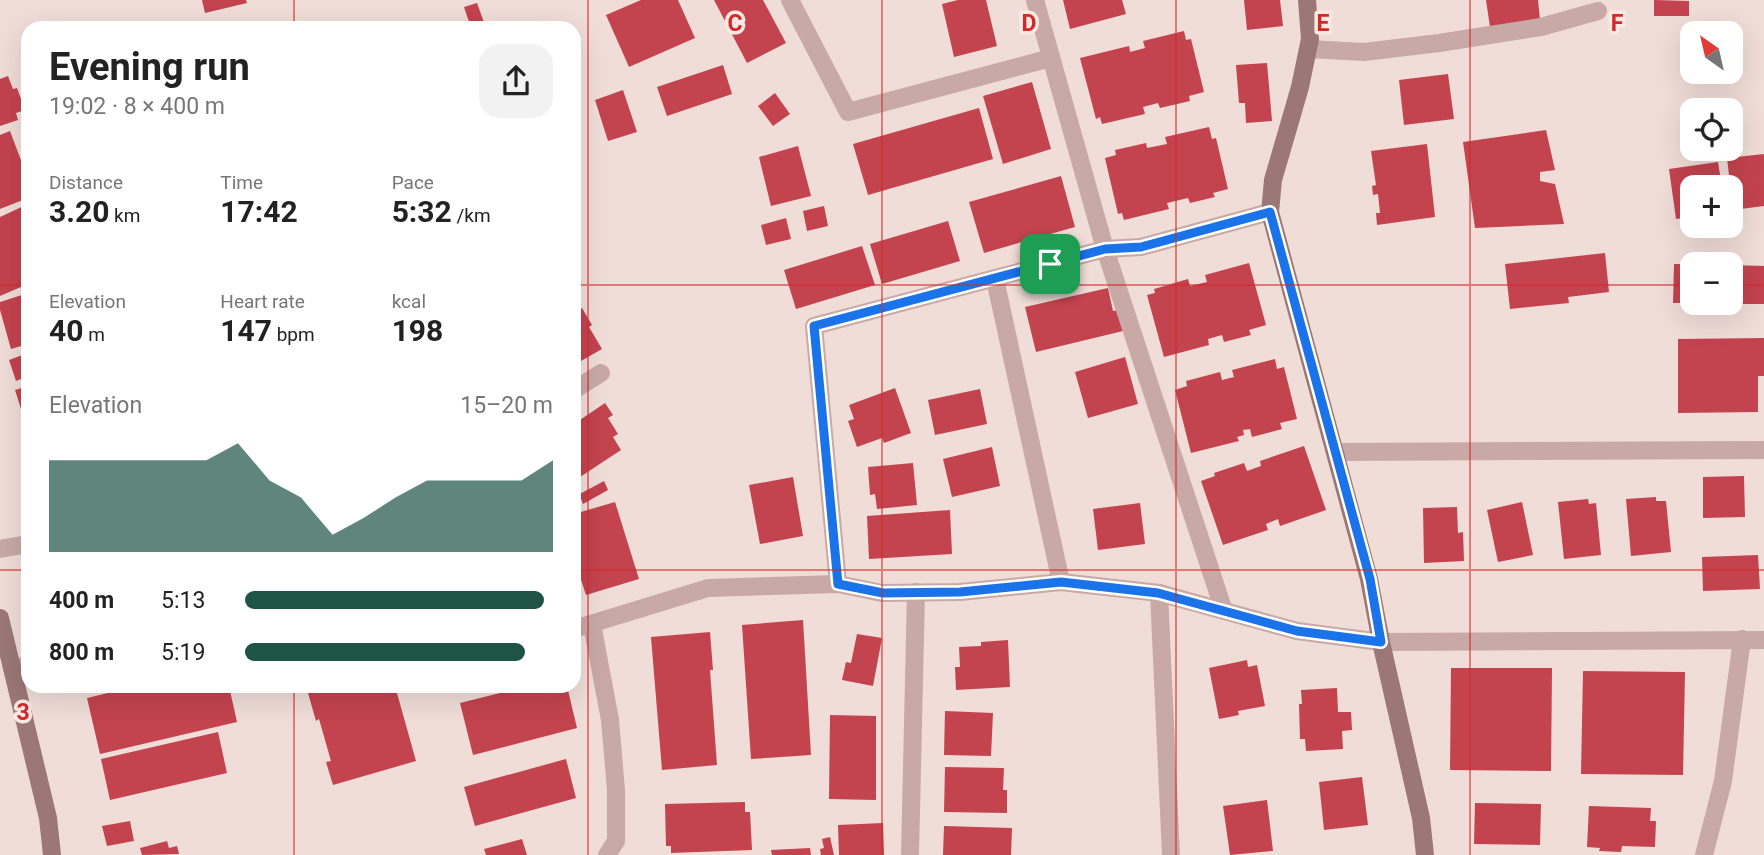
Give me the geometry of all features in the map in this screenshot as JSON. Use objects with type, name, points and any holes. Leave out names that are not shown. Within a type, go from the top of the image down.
[{"type":"street","points":[[790,0],[848,112],[1051,58]]},
{"type":"street","points":[[1035,0],[1105,249],[1224,611]]},
{"type":"street","points":[[1307,0],[1310,39],[1300,87],[1273,180],[1270,212],[1370,579],[1381,642],[1421,818],[1426,855]]},
{"type":"street","points":[[1308,49],[1364,52],[1439,43],[1541,27],[1598,11]]},
{"type":"street","points":[[838,584],[814,326],[1105,249],[1141,247],[1270,212]]},
{"type":"street","points":[[995,279],[1061,582]]},
{"type":"street","points":[[581,386],[601,373]]},
{"type":"street","points":[[1336,453],[1764,450]]},
{"type":"street","points":[[0,549],[21,545]]},
{"type":"street","points":[[581,627],[708,588],[838,584],[883,593],[960,592],[1061,582],[1158,593],[1297,631],[1381,642],[1764,640]]},
{"type":"street","points":[[910,855],[916,592]]},
{"type":"street","points":[[1158,593],[1171,855]]},
{"type":"street","points":[[0,618],[20,667]]},
{"type":"street","points":[[592,624],[610,720],[616,790],[615,841],[607,855]]},
{"type":"street","points":[[1704,855],[1723,781],[1742,639]]},
{"type":"street","points":[[25,693],[48,818],[52,855]]},
{"type":"building","points":[[202,0],[246,0],[247,3],[205,13]]},
{"type":"building","points":[[641,0],[678,0],[695,38],[629,67],[606,15]]},
{"type":"building","points":[[714,0],[763,0],[786,43],[747,63]]},
{"type":"building","points":[[958,0],[986,0],[997,46],[954,57],[942,4]]},
{"type":"building","points":[[1063,0],[1122,0],[1126,14],[1070,29]]},
{"type":"building","points":[[1244,0],[1280,0],[1283,26],[1247,30]]},
{"type":"building","points":[[1486,0],[1538,0],[1540,20],[1490,27]]},
{"type":"building","points":[[1654,0],[1689,1],[1689,16],[1654,16]]},
{"type":"building","points":[[477,3],[483,21],[469,21],[464,7]]},
{"type":"building","points":[[1184,31],[1186,40],[1191,39],[1204,92],[1189,96],[1190,101],[1160,108],[1158,103],[1143,107],[1145,114],[1102,124],[1100,117],[1096,119],[1080,58],[1129,46],[1130,52],[1145,48],[1143,41]]},
{"type":"building","points":[[1267,63],[1272,121],[1246,123],[1245,103],[1239,103],[1236,65]]},
{"type":"building","points":[[723,65],[732,94],[667,116],[657,87]]},
{"type":"building","points":[[1448,74],[1454,119],[1404,125],[1399,80]]},
{"type":"building","points":[[8,76],[13,89],[17,88],[21,111],[16,113],[18,120],[0,126],[0,79]]},
{"type":"building","points":[[1032,82],[1051,149],[1003,164],[983,96]]},
{"type":"building","points":[[623,90],[637,132],[608,141],[595,100]]},
{"type":"building","points":[[775,93],[790,114],[773,126],[758,106]]},
{"type":"building","points":[[979,108],[993,159],[868,195],[853,144]]},
{"type":"building","points":[[1209,127],[1212,139],[1216,138],[1228,189],[1213,193],[1215,197],[1190,203],[1188,198],[1167,203],[1169,209],[1124,220],[1122,213],[1118,214],[1105,158],[1116,155],[1115,150],[1146,143],[1147,148],[1167,144],[1165,137]]},
{"type":"building","points":[[1546,130],[1555,170],[1540,172],[1540,181],[1555,184],[1564,224],[1475,228],[1463,142]]},
{"type":"building","points":[[10,131],[21,160],[21,201],[0,209],[0,135]]},
{"type":"building","points":[[1427,144],[1435,217],[1377,225],[1376,213],[1380,213],[1378,194],[1373,195],[1372,186],[1376,185],[1371,151]]},
{"type":"building","points":[[798,146],[811,196],[771,206],[759,157]]},
{"type":"building","points":[[1764,154],[1764,206],[1743,209],[1743,175],[1729,175],[1727,161],[1743,161],[1743,156]]},
{"type":"building","points":[[1718,162],[1720,175],[1680,175],[1680,218],[1676,219],[1669,169]]},
{"type":"building","points":[[1061,176],[1075,227],[984,253],[969,202]]},
{"type":"building","points":[[824,206],[828,226],[807,231],[803,211]]},
{"type":"building","points":[[21,207],[21,287],[0,296],[0,217]]},
{"type":"building","points":[[786,218],[791,239],[766,245],[761,225]]},
{"type":"building","points":[[948,221],[960,261],[882,284],[870,244]]},
{"type":"building","points":[[862,246],[875,285],[796,309],[784,270]]},
{"type":"building","points":[[1605,253],[1609,292],[1568,297],[1569,303],[1510,309],[1505,264]]},
{"type":"building","points":[[1249,263],[1266,325],[1249,330],[1251,335],[1224,342],[1222,335],[1208,339],[1209,345],[1164,357],[1147,295],[1155,293],[1154,289],[1188,279],[1190,286],[1207,282],[1205,275]]},
{"type":"building","points":[[1674,264],[1680,264],[1680,303],[1673,303]]},
{"type":"building","points":[[1743,265],[1764,266],[1764,304],[1743,304]]},
{"type":"building","points":[[1108,288],[1113,311],[1118,310],[1123,331],[1036,352],[1025,307]]},
{"type":"building","points":[[21,295],[21,346],[11,349],[0,302]]},
{"type":"building","points":[[581,309],[592,325],[589,327],[602,349],[581,361]]},
{"type":"building","points":[[1764,338],[1764,376],[1758,376],[1758,412],[1678,413],[1678,339]]},
{"type":"building","points":[[21,356],[21,379],[16,381],[9,360]]},
{"type":"building","points":[[1125,357],[1138,404],[1088,418],[1075,372]]},
{"type":"building","points":[[1275,359],[1277,369],[1284,367],[1297,419],[1280,423],[1282,429],[1252,437],[1250,429],[1243,430],[1244,435],[1237,437],[1239,441],[1191,453],[1175,390],[1187,386],[1186,381],[1220,372],[1222,380],[1234,377],[1232,370]]},
{"type":"building","points":[[21,388],[21,409],[15,390]]},
{"type":"building","points":[[895,388],[911,433],[884,443],[882,438],[857,447],[848,421],[854,419],[849,405]]},
{"type":"building","points":[[980,389],[987,424],[935,435],[928,400]]},
{"type":"building","points":[[605,403],[613,415],[608,418],[618,434],[613,437],[621,450],[581,476],[581,419]]},
{"type":"building","points":[[1304,446],[1326,510],[1280,526],[1278,519],[1266,524],[1268,530],[1223,545],[1201,481],[1215,476],[1214,473],[1244,463],[1247,471],[1261,466],[1260,461]]},
{"type":"building","points":[[992,447],[1000,486],[952,497],[943,459]]},
{"type":"building","points":[[913,463],[917,505],[877,509],[875,494],[870,495],[868,467]]},
{"type":"building","points":[[1744,476],[1745,517],[1703,518],[1703,477]]},
{"type":"building","points":[[793,477],[803,536],[760,544],[749,485]]},
{"type":"building","points":[[604,481],[608,490],[583,504],[581,493]]},
{"type":"building","points":[[1656,497],[1656,501],[1666,501],[1671,552],[1631,556],[1626,499]]},
{"type":"building","points":[[1588,499],[1589,504],[1596,503],[1601,555],[1564,559],[1558,502]]},
{"type":"building","points":[[615,502],[639,579],[586,595],[581,580],[581,512]]},
{"type":"building","points":[[1522,502],[1533,555],[1498,562],[1487,510]]},
{"type":"building","points":[[1140,503],[1145,544],[1098,550],[1093,509]]},
{"type":"building","points":[[1457,507],[1458,533],[1463,532],[1464,561],[1424,563],[1423,508]]},
{"type":"building","points":[[950,510],[952,554],[869,559],[867,516]]},
{"type":"building","points":[[1758,555],[1760,589],[1703,591],[1702,557]]},
{"type":"building","points":[[803,620],[811,755],[751,759],[742,625]]},
{"type":"building","points":[[710,632],[717,765],[662,770],[651,637]]},
{"type":"building","points":[[857,634],[882,638],[873,686],[842,680],[846,662],[851,663]]},
{"type":"building","points":[[1008,640],[1010,687],[956,690],[955,667],[960,667],[959,647],[981,646],[981,642]]},
{"type":"building","points":[[1247,660],[1248,667],[1257,665],[1265,706],[1238,711],[1239,715],[1219,719],[1209,668]]},
{"type":"building","points":[[1451,668],[1552,668],[1551,771],[1450,770]]},
{"type":"building","points":[[1583,671],[1685,672],[1683,775],[1581,774]]},
{"type":"building","points":[[1337,688],[1338,712],[1351,712],[1352,730],[1342,731],[1343,749],[1306,751],[1305,739],[1300,739],[1301,690]]},
{"type":"building","points":[[108,693],[231,693],[237,722],[100,754],[87,698]]},
{"type":"building","points":[[308,693],[397,693],[416,761],[333,785],[326,762],[331,761],[319,719],[316,721]]},
{"type":"building","points":[[500,693],[569,693],[577,728],[473,755],[460,703]]},
{"type":"building","points":[[945,711],[993,713],[991,756],[944,755]]},
{"type":"building","points":[[830,715],[876,716],[876,800],[829,799]]},
{"type":"building","points":[[218,732],[227,773],[110,800],[101,759]]},
{"type":"building","points":[[566,759],[576,798],[475,826],[464,787]]},
{"type":"building","points":[[945,767],[1004,768],[1003,790],[1007,790],[1007,813],[944,812]]},
{"type":"building","points":[[1362,777],[1368,825],[1324,830],[1319,782]]},
{"type":"building","points":[[1267,800],[1273,851],[1230,855],[1223,806]]},
{"type":"building","points":[[745,802],[745,812],[750,812],[752,850],[671,853],[671,846],[666,846],[665,804]]},
{"type":"building","points":[[1475,803],[1541,804],[1540,845],[1474,844]]},
{"type":"building","points":[[1589,806],[1651,808],[1650,821],[1656,821],[1655,847],[1622,846],[1621,852],[1599,851],[1600,848],[1587,847]]},
{"type":"building","points":[[130,821],[134,841],[107,846],[102,826]]},
{"type":"building","points":[[883,823],[884,855],[839,855],[838,825]]},
{"type":"building","points":[[944,826],[1012,828],[1011,855],[943,855]]},
{"type":"building","points":[[830,837],[834,855],[821,855],[820,849],[824,848],[822,839]]},
{"type":"building","points":[[522,839],[527,855],[486,855],[484,849]]},
{"type":"building","points":[[167,841],[169,848],[177,846],[179,854],[142,855],[140,848]]},
{"type":"building","points":[[810,848],[811,855],[772,855],[771,850]]},
{"type":"route","points":[[1270,212],[1370,579],[1381,642],[1297,631],[1158,593],[1061,582],[960,592],[883,593],[838,584],[814,326],[1050,264],[1105,249],[1141,247],[1270,212]]}]
